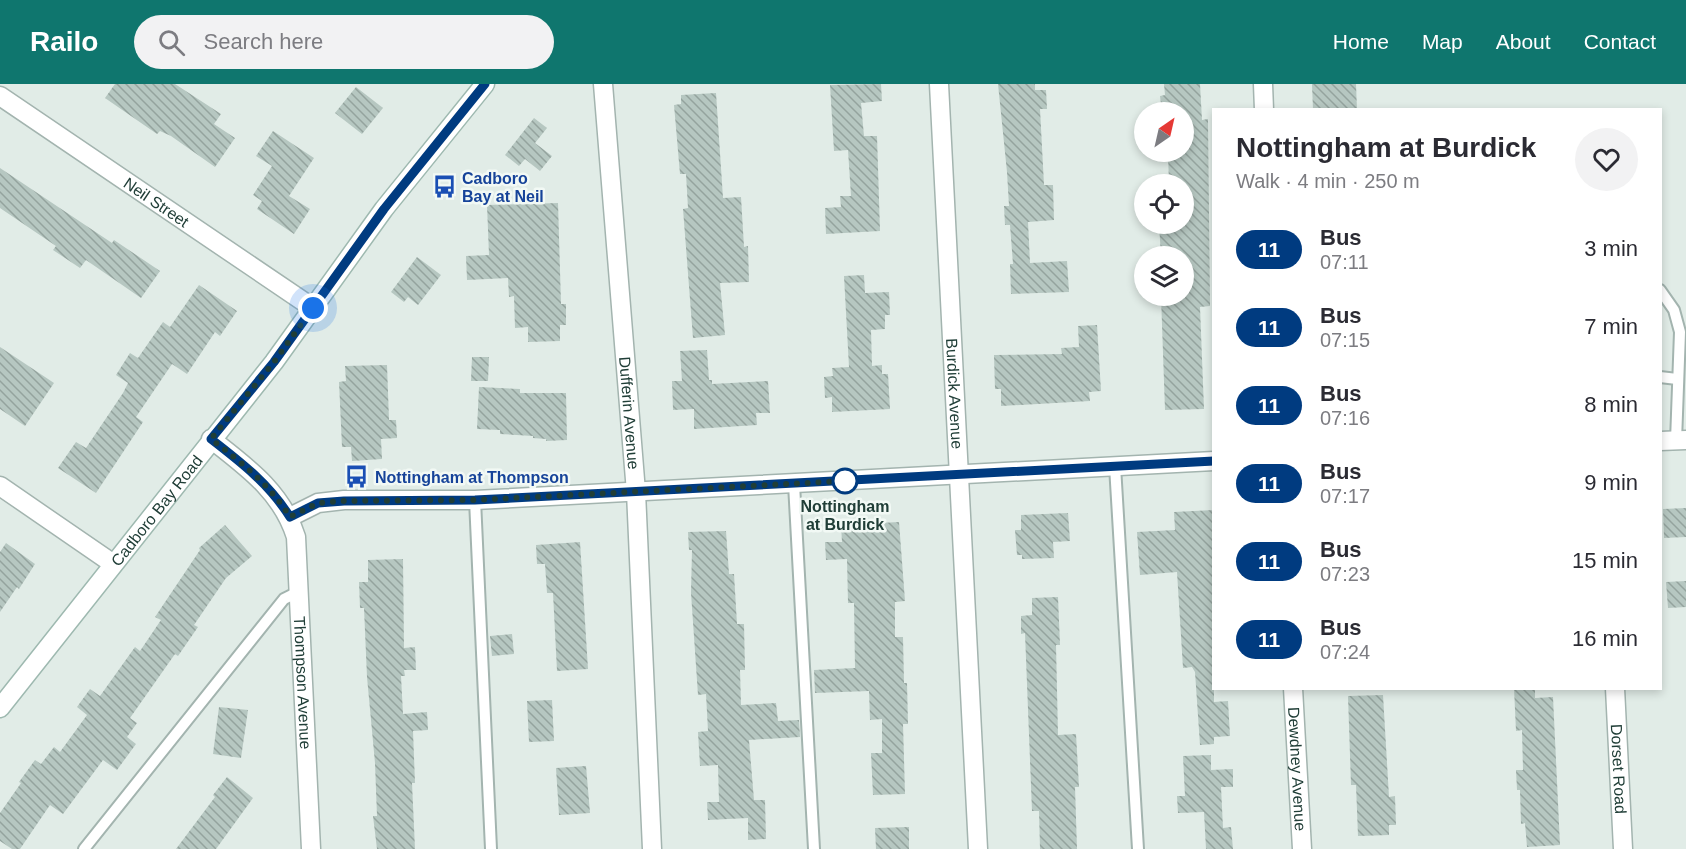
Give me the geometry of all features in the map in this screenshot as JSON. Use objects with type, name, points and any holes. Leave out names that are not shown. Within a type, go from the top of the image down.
[{"type":"street","name":"Cadboro Bay Road","points":[[0,708],[112,562],[274,362],[384,209],[485,84]]},
{"type":"street","name":"Dufferin Avenue","points":[[603,84],[636,492],[652,849]]},
{"type":"street","name":"Burdick Avenue","points":[[939,84],[978,849]]},
{"type":"street","points":[[1263,84],[1264,108]]},
{"type":"street","name":"Neil Street","points":[[0,96],[313,308]]},
{"type":"street","points":[[211,439],[252,471],[274,493],[290,517],[318,503],[335,501],[475,500],[1212,461]]},
{"type":"street","points":[[0,486],[112,562]]},
{"type":"street","name":"Thompson Avenue","points":[[290,517],[296,537],[300,591],[311,849]]},
{"type":"street","name":"Dewdney Avenue","points":[[1293,690],[1302,849]]},
{"type":"street","name":"Dorset Road","points":[[1615,690],[1623,849]]},
{"type":"lane","points":[[1662,293],[1674,310],[1680,332],[1674,441]]},
{"type":"lane","points":[[1662,377],[1677,379]]},
{"type":"lane","points":[[1115,466],[1138,849]]},
{"type":"lane","points":[[794,484],[814,849]]},
{"type":"lane","points":[[475,500],[491,849]]},
{"type":"lane","points":[[84,849],[285,599],[300,591]]},
{"type":"building","points":[[115,84],[175,84],[221,114],[214,124],[235,138],[215,167],[171,136],[160,131],[157,134],[105,98]]},
{"type":"building","points":[[881,84],[882,101],[861,103],[864,136],[877,136],[880,231],[826,234],[825,208],[841,207],[840,196],[851,196],[848,150],[834,151],[830,85]]},
{"type":"building","points":[[998,84],[1035,84],[1035,90],[1046,90],[1047,109],[1040,109],[1044,185],[1053,185],[1054,220],[1028,222],[1030,263],[1067,261],[1069,292],[1011,294],[1010,264],[1013,264],[1010,225],[1005,225],[1004,206],[1009,206]]},
{"type":"building","points":[[1164,84],[1200,84],[1202,120],[1208,119],[1210,306],[1200,307],[1204,409],[1165,410],[1161,306],[1194,306],[1194,246],[1160,246],[1160,234],[1194,234],[1194,174],[1169,174],[1168,162],[1194,162],[1194,102],[1161,102],[1160,96],[1165,95]]},
{"type":"building","points":[[1312,84],[1356,84],[1357,108],[1313,108]]},
{"type":"building","points":[[356,87],[383,108],[362,134],[335,113]]},
{"type":"building","points":[[716,93],[723,198],[741,197],[744,247],[748,246],[749,282],[720,283],[725,335],[693,338],[683,209],[688,208],[686,174],[680,174],[674,105],[681,104],[681,95]]},
{"type":"building","points":[[534,118],[547,128],[535,143],[552,156],[540,171],[525,159],[519,166],[505,155]]},
{"type":"building","points":[[273,131],[314,158],[289,196],[310,209],[294,234],[257,209],[262,201],[253,195],[272,166],[256,156]]},
{"type":"building","points":[[0,168],[112,243],[114,240],[160,271],[141,298],[86,260],[80,268],[53,250],[56,246],[0,208]]},
{"type":"building","points":[[558,203],[561,304],[566,304],[566,325],[560,325],[560,341],[528,342],[528,327],[515,328],[514,296],[509,297],[508,278],[467,280],[466,256],[489,255],[487,205]]},
{"type":"building","points":[[417,257],[441,275],[418,305],[408,297],[404,302],[391,292]]},
{"type":"building","points":[[864,275],[865,293],[889,292],[890,315],[885,315],[885,329],[871,330],[872,366],[882,365],[882,374],[888,374],[890,409],[832,412],[832,397],[825,398],[824,377],[833,376],[832,368],[849,367],[844,276]]},
{"type":"building","points":[[199,285],[237,311],[220,336],[215,332],[187,374],[172,364],[136,417],[143,422],[96,493],[58,468],[76,442],[86,448],[123,393],[128,383],[116,375],[130,353],[138,358],[163,322],[170,327]]},
{"type":"building","points":[[1097,325],[1101,391],[1089,392],[1090,401],[1001,406],[1001,389],[995,389],[994,355],[1062,354],[1061,348],[1079,347],[1078,326]]},
{"type":"building","points":[[0,347],[54,383],[25,426],[0,409]]},
{"type":"building","points":[[707,350],[709,380],[712,380],[712,384],[768,381],[770,413],[756,413],[757,425],[694,429],[694,409],[673,410],[672,381],[682,381],[680,351]]},
{"type":"building","points":[[472,357],[489,357],[488,381],[471,381]]},
{"type":"building","points":[[387,365],[389,420],[396,420],[397,438],[381,439],[382,459],[352,461],[351,447],[342,447],[339,382],[346,381],[345,366]]},
{"type":"building","points":[[479,387],[520,389],[520,393],[566,393],[567,440],[546,441],[546,439],[533,438],[533,436],[500,434],[500,430],[477,429]]},
{"type":"building","points":[[1686,508],[1686,537],[1664,538],[1663,509]]},
{"type":"building","points":[[1212,510],[1212,690],[1214,690],[1214,702],[1228,701],[1230,736],[1214,737],[1214,744],[1200,745],[1195,672],[1192,667],[1183,668],[1177,572],[1140,575],[1137,532],[1175,530],[1174,512]]},
{"type":"building","points":[[1068,513],[1070,541],[1053,542],[1054,558],[1022,559],[1022,555],[1017,555],[1015,530],[1021,530],[1021,515]]},
{"type":"building","points":[[899,522],[905,601],[895,602],[895,637],[903,637],[904,683],[907,683],[908,724],[903,724],[905,794],[873,795],[871,753],[882,753],[882,719],[870,720],[869,691],[815,693],[814,670],[855,668],[854,603],[848,603],[847,559],[826,560],[825,542],[842,542],[841,525]]},
{"type":"building","points":[[225,525],[252,556],[226,578],[194,625],[198,627],[178,656],[175,654],[130,718],[137,723],[127,737],[136,744],[117,770],[103,760],[63,814],[50,805],[20,849],[12,849],[0,841],[0,813],[21,783],[19,782],[35,760],[41,764],[54,747],[60,752],[87,715],[77,707],[90,689],[100,696],[135,647],[140,651],[161,620],[155,617],[200,550],[199,548]]},
{"type":"building","points":[[726,531],[729,574],[734,574],[737,624],[744,624],[745,670],[740,670],[741,705],[776,703],[778,721],[799,720],[800,737],[749,740],[754,800],[765,800],[766,839],[748,840],[748,818],[708,820],[707,802],[719,802],[718,765],[700,766],[698,732],[708,731],[706,694],[698,695],[691,593],[692,550],[689,550],[688,532]]},
{"type":"building","points":[[580,542],[588,669],[557,671],[553,593],[547,593],[545,564],[537,564],[536,545]]},
{"type":"building","points":[[6,543],[35,564],[19,589],[17,587],[0,612],[0,552]]},
{"type":"building","points":[[403,559],[404,648],[415,647],[416,670],[404,670],[405,676],[401,676],[403,714],[427,712],[428,730],[413,731],[415,783],[412,783],[415,849],[377,849],[373,816],[377,816],[375,763],[367,677],[364,608],[360,608],[359,582],[368,582],[368,560]]},
{"type":"building","points":[[1686,581],[1686,607],[1668,608],[1666,582]]},
{"type":"building","points":[[1058,597],[1060,645],[1056,645],[1058,735],[1076,734],[1079,787],[1075,787],[1077,849],[1040,849],[1039,811],[1032,811],[1025,633],[1021,634],[1021,616],[1032,615],[1032,598]]},
{"type":"building","points":[[512,634],[514,654],[492,656],[490,636]]},
{"type":"building","points":[[1514,690],[1535,690],[1535,698],[1553,697],[1560,845],[1527,847],[1525,823],[1521,824],[1520,790],[1517,790],[1516,770],[1523,770],[1522,730],[1516,731]]},
{"type":"building","points":[[1383,695],[1389,797],[1395,796],[1396,825],[1389,825],[1389,835],[1358,836],[1356,785],[1351,785],[1348,696]]},
{"type":"building","points":[[552,700],[554,741],[529,742],[527,701]]},
{"type":"building","points":[[219,707],[248,710],[241,758],[213,754]]},
{"type":"building","points":[[1211,755],[1211,770],[1233,769],[1233,787],[1221,787],[1223,828],[1231,827],[1233,849],[1206,849],[1204,812],[1178,813],[1177,796],[1185,796],[1183,756]]},
{"type":"building","points":[[586,766],[590,813],[559,815],[556,768]]},
{"type":"building","points":[[227,777],[253,798],[216,849],[176,849],[215,797],[213,795]]},
{"type":"building","points":[[909,827],[909,849],[876,849],[875,828]]},
{"type":"bus line","name":"11","points":[[485,84],[384,209],[274,362],[211,439],[252,471],[274,493],[290,517],[318,503],[344,501],[475,500],[1212,461]]},
{"type":"place","name":"Cadboro Bay at Neil","points":[[444,187]]},
{"type":"place","name":"Nottingham at Thompson","points":[[357,477]]},
{"type":"place","name":"Nottingham at Burdick","points":[[845,481]]},
{"type":"route","points":[[313,308],[274,362],[211,439],[252,471],[274,493],[290,517],[318,503],[344,501],[475,500],[845,481]]}]
